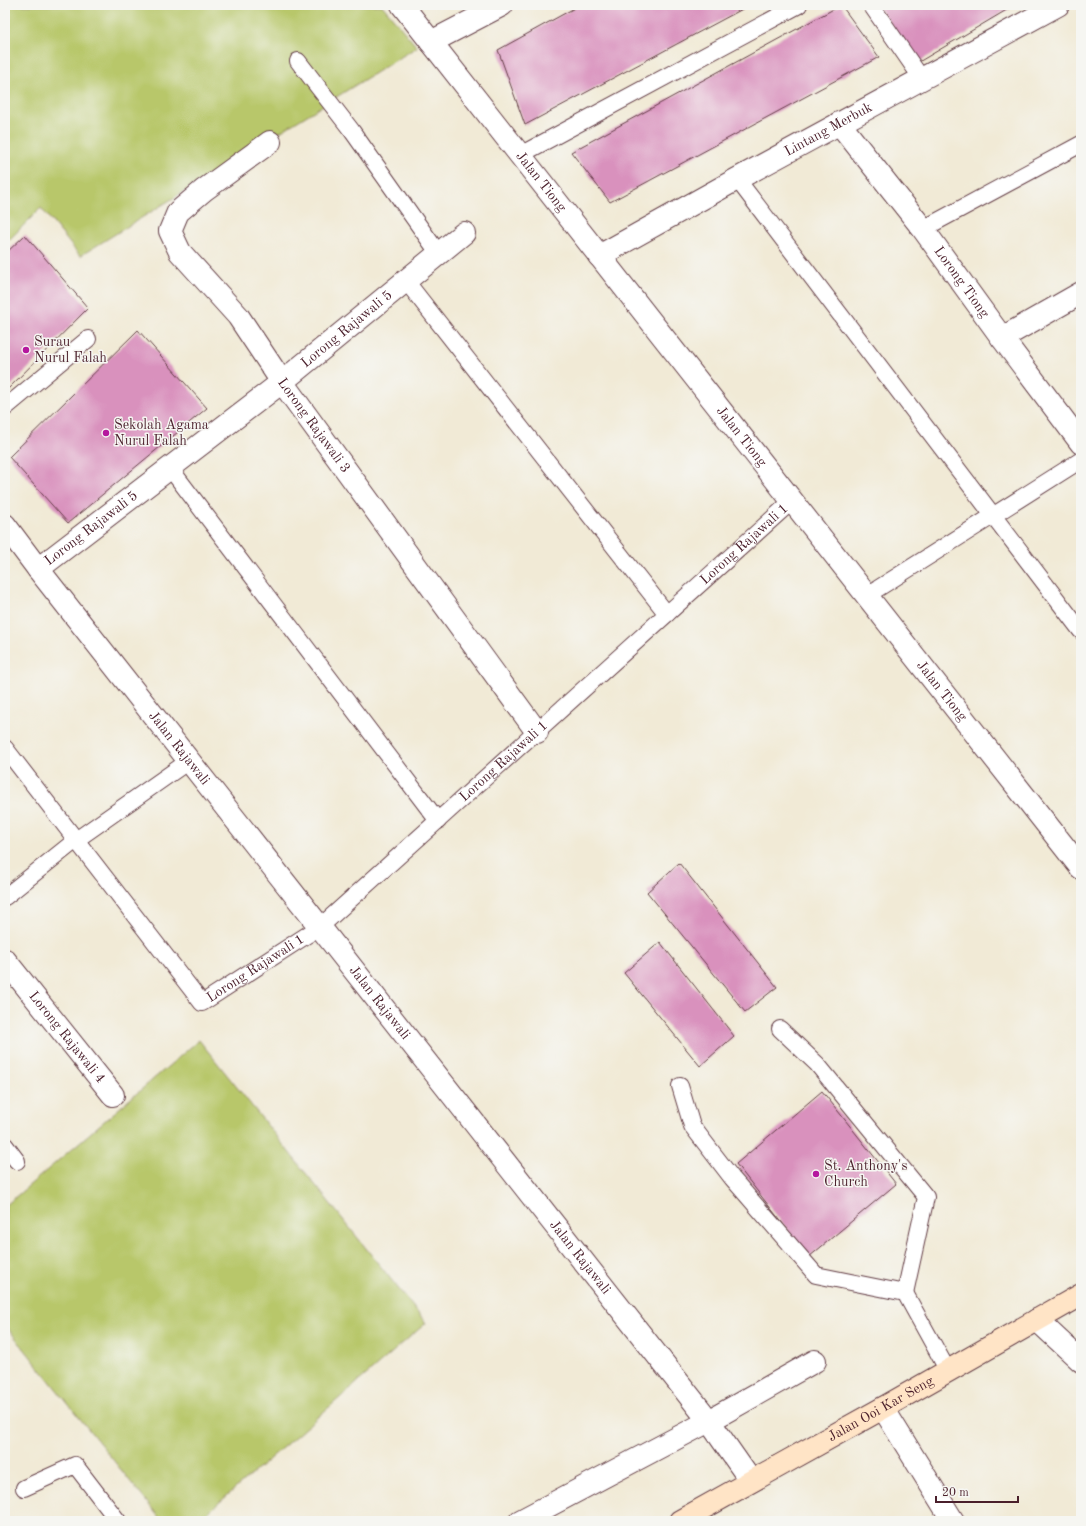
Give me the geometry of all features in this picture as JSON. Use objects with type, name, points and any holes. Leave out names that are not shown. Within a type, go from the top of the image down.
[{"type":"main road","name":"Jalan Ooi Kar Seng","points":[[680,1521],[883,1408],[1081,1295]]},
{"type":"street","name":"Jalan Tiong","points":[[402,5],[1081,868]]},
{"type":"street","points":[[431,42],[502,5]]},
{"type":"street","name":"Lintang Merbuk","points":[[599,256],[736,179],[1058,5]]},
{"type":"street","name":"Lorong Tiong","points":[[839,123],[923,229],[1081,443]]},
{"type":"street","name":"Lorong Rajawali 3","points":[[270,142],[204,190],[178,212],[170,231],[180,252],[238,316],[282,382],[537,732]]},
{"type":"street","name":"Lorong Rajawali 5","points":[[38,569],[282,382],[464,233]]},
{"type":"street","points":[[1002,338],[1081,293]]},
{"type":"street","name":"Jalan Rajawali","points":[[8,537],[38,569],[190,760],[709,1421],[751,1481]]},
{"type":"street","name":"Lorong Rajawali 4","points":[[5,960],[113,1095]]},
{"type":"street","points":[[1037,1320],[1081,1361]]},
{"type":"street","points":[[520,1521],[709,1421],[815,1360]]},
{"type":"street","points":[[883,1408],[953,1521]]},
{"type":"lane","points":[[520,155],[799,5]]},
{"type":"lane","points":[[871,5],[922,79]]},
{"type":"lane","points":[[298,61],[352,131],[439,254]]},
{"type":"lane","points":[[923,229],[1081,144]]},
{"type":"lane","points":[[736,179],[1081,631]]},
{"type":"lane","points":[[406,281],[667,614]]},
{"type":"lane","points":[[5,408],[88,339]]},
{"type":"lane","points":[[866,596],[1081,460]]},
{"type":"lane","points":[[170,468],[438,821]]},
{"type":"lane","name":"Lorong Rajawali 1","points":[[76,840],[202,1003],[320,926],[792,501]]},
{"type":"lane","points":[[5,748],[76,840]]},
{"type":"lane","points":[[5,896],[76,840],[190,760]]},
{"type":"lane","points":[[780,1029],[817,1064],[926,1197],[905,1293],[948,1371]]},
{"type":"lane","points":[[680,1086],[692,1126],[732,1178],[816,1274],[905,1293]]},
{"type":"lane","points":[[5,1145],[17,1161]]},
{"type":"lane","points":[[24,1488],[75,1465],[118,1521]]},
{"type":"green space","points":[[5,5],[382,5],[417,47],[80,256],[41,208],[5,244]]},
{"type":"green space","points":[[199,1040],[426,1323],[198,1521],[162,1521],[5,1325],[5,1206]]},
{"type":"building","points":[[580,5],[750,5],[525,125],[498,50]]},
{"type":"building","points":[[841,5],[879,57],[610,202],[571,152]]},
{"type":"building","points":[[877,5],[1015,5],[917,63]]},
{"type":"building","name":"Surau Nurul Falah","points":[[25,235],[88,308],[5,392],[5,254]]},
{"type":"building","name":"Sekolah Agama Nurul Falah","points":[[138,330],[207,408],[68,523],[9,457]]},
{"type":"building","points":[[679,863],[777,987],[745,1012],[647,892]]},
{"type":"building","points":[[660,942],[734,1036],[700,1066],[624,973]]},
{"type":"building","name":"St. Anthony's Church","points":[[822,1091],[896,1184],[809,1257],[736,1164]]},
{"type":"place","name":"Surau Nurul Falah","points":[[26,350]]},
{"type":"place","name":"Sekolah Agama Nurul Falah","points":[[106,433]]},
{"type":"place","name":"St. Anthony's Church","points":[[816,1174]]}]
